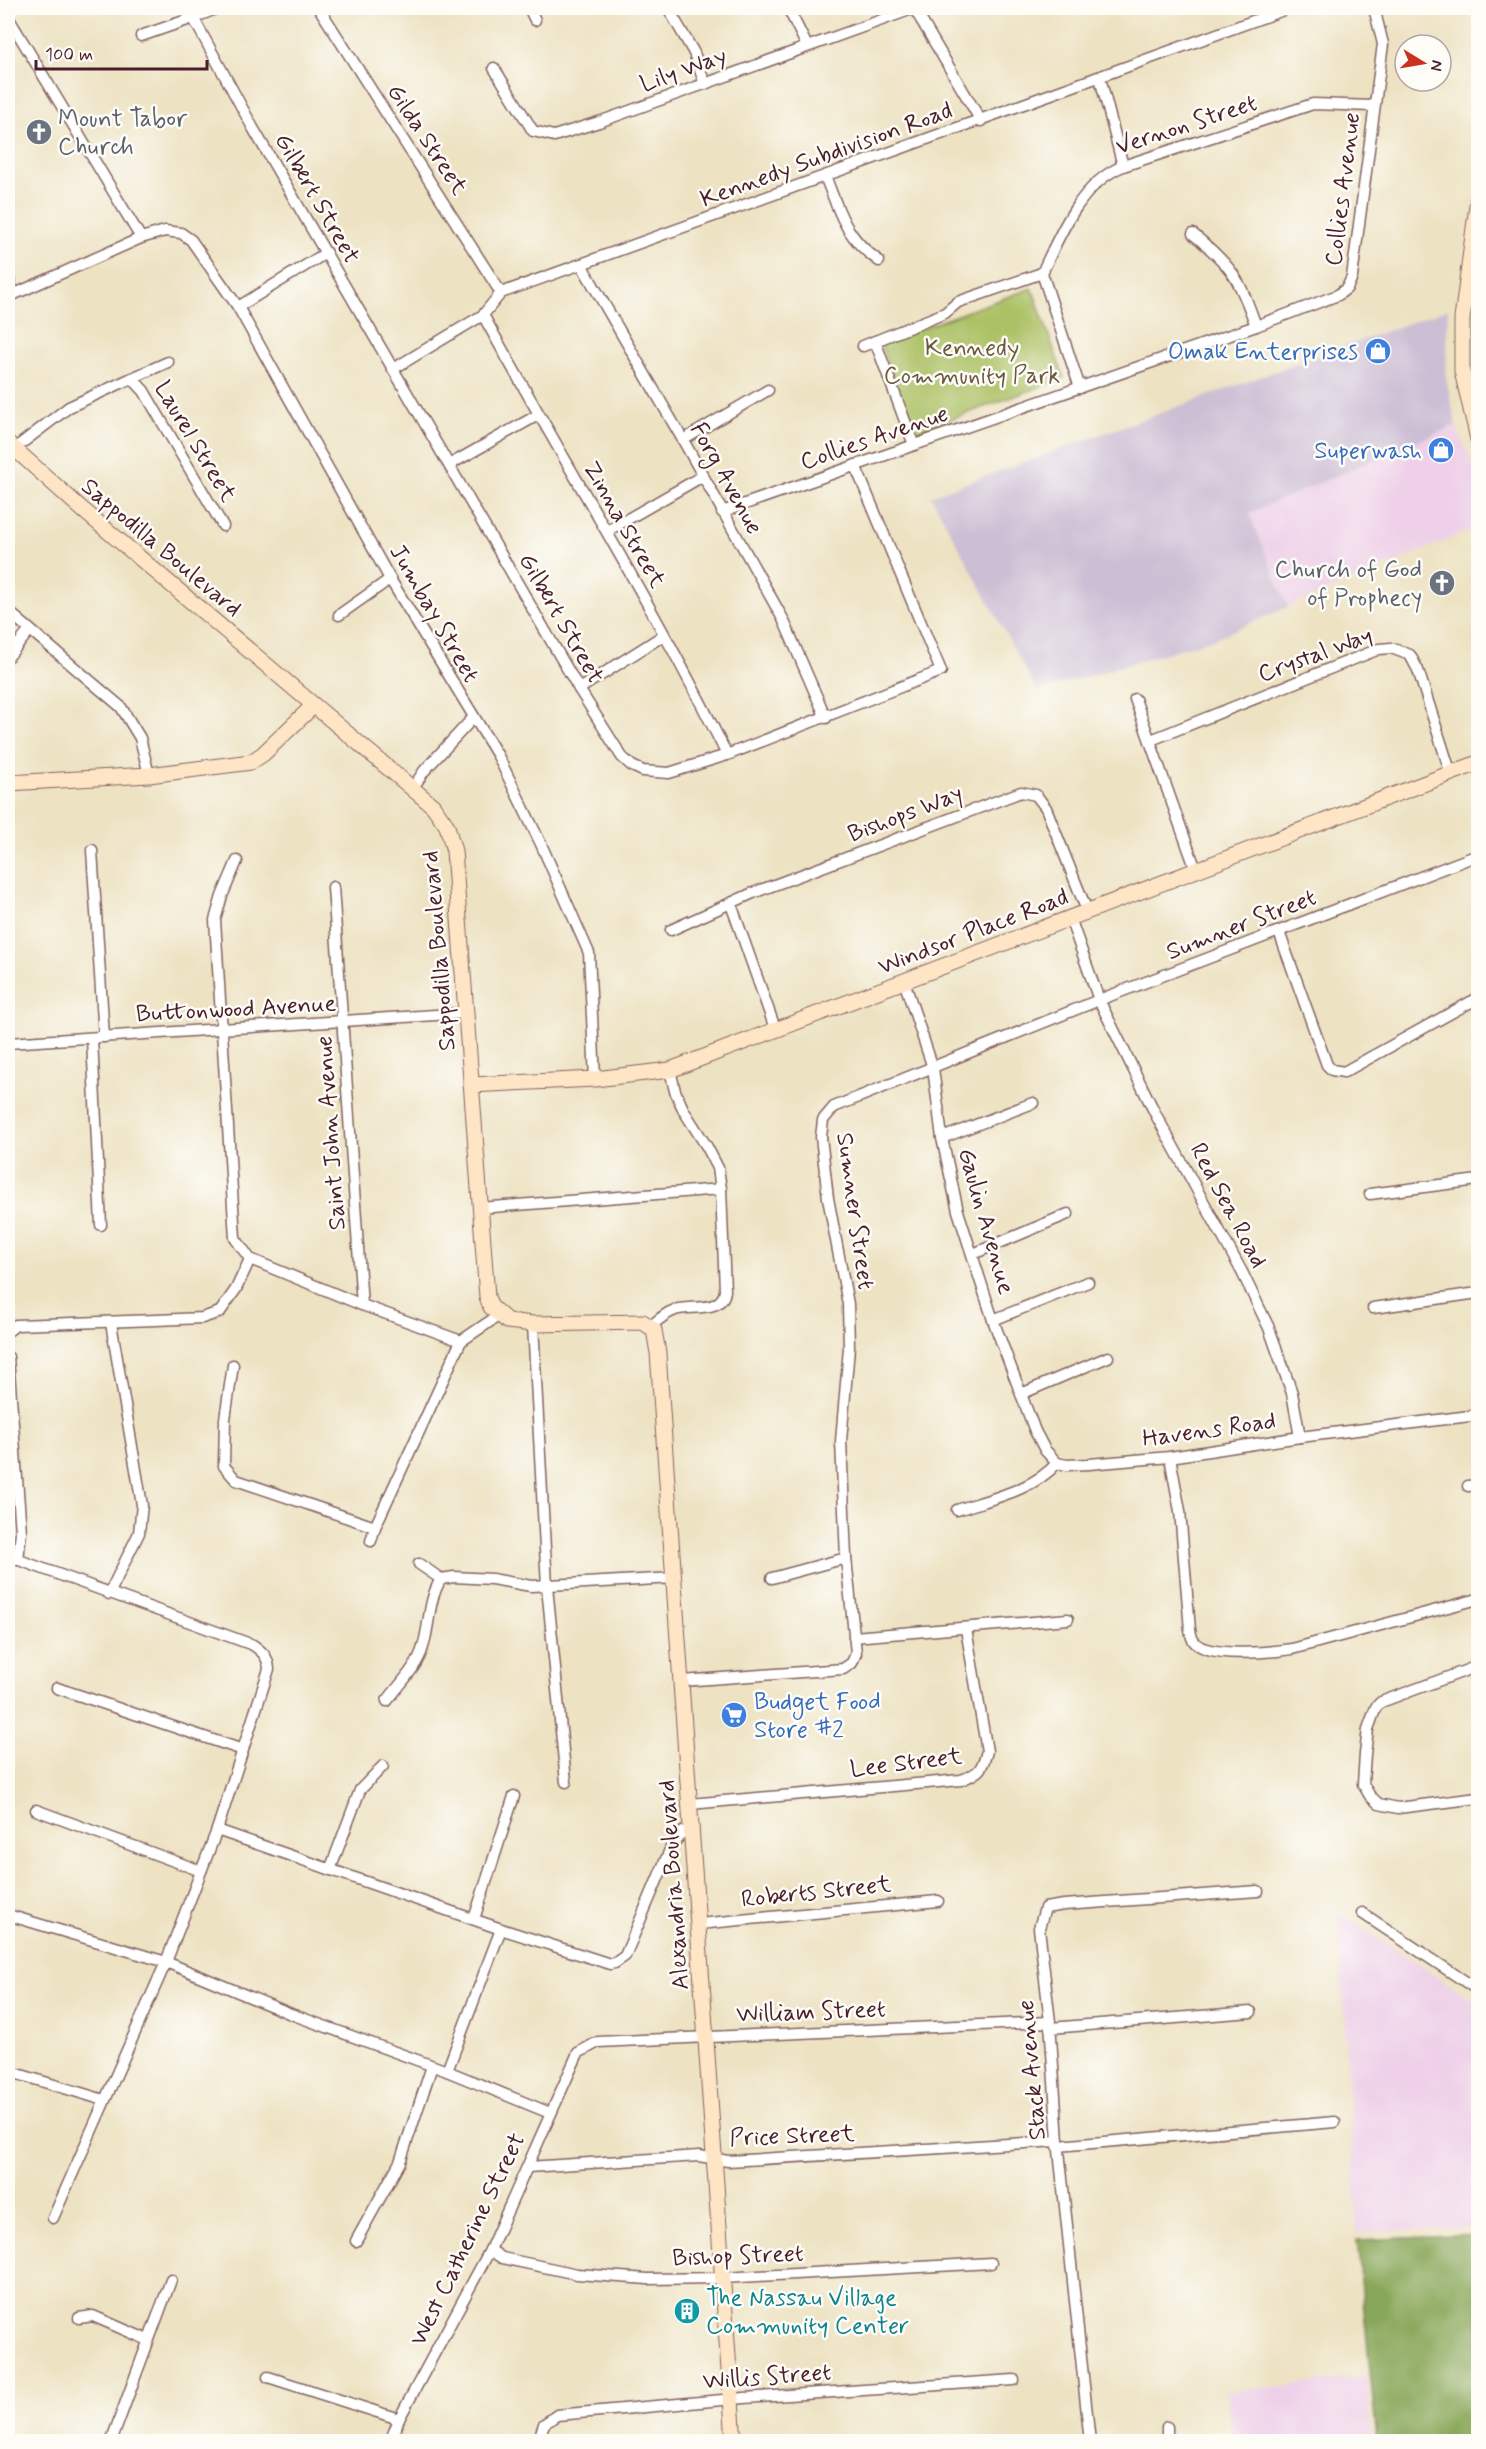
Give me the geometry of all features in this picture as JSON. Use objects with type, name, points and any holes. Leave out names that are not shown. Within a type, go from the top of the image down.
[{"type":"street","name":"Gilbert Street","points":[[188,8],[253,128],[579,688],[622,757],[632,766],[656,773],[669,773],[727,755],[826,718],[941,671],[855,465]]},
{"type":"street","points":[[141,36],[218,8]]},
{"type":"street","name":"Gilda Street","points":[[319,8],[501,293]]},
{"type":"street","points":[[529,8],[535,20]]},
{"type":"street","points":[[668,8],[694,53],[705,84]]},
{"type":"street","points":[[789,8],[807,46]]},
{"type":"street","points":[[915,8],[981,120]]},
{"type":"street","name":"Lily Way","points":[[494,68],[533,131],[554,136],[599,122],[915,8]]},
{"type":"street","points":[[1260,8],[1268,16]]},
{"type":"street","name":"Kennedy Subdivision Road","points":[[501,293],[1290,8]]},
{"type":"street","name":"Collies Avenue","points":[[722,512],[1256,326],[1344,291],[1352,277],[1383,44],[1374,8]]},
{"type":"street","points":[[8,17],[141,238],[11,295],[8,278]]},
{"type":"street","points":[[1100,78],[1123,166]]},
{"type":"street","name":"Vernon Street","points":[[1042,273],[1054,246],[1086,194],[1101,177],[1123,166],[1313,104],[1373,106]]},
{"type":"street","points":[[825,176],[846,227],[861,248],[879,261]]},
{"type":"street","points":[[1477,430],[1462,371],[1462,319],[1473,283],[1479,198]]},
{"type":"street","name":"Jumbay Street","points":[[141,238],[165,231],[181,233],[190,240],[238,307],[390,579],[498,756],[541,844],[589,953],[595,1079]]},
{"type":"street","points":[[1193,234],[1224,260],[1232,271],[1244,293],[1256,326]]},
{"type":"street","points":[[238,307],[326,253]]},
{"type":"street","name":"Forg Avenue","points":[[581,264],[783,620],[826,718]]},
{"type":"street","points":[[863,346],[945,313],[958,302],[1042,273],[1080,388]]},
{"type":"street","points":[[393,369],[483,315],[501,293]]},
{"type":"street","name":"Zinna Street","points":[[483,315],[538,416],[607,531],[697,693],[727,755]]},
{"type":"street","points":[[875,341],[914,445]]},
{"type":"street","name":"Laurel Street","points":[[11,446],[69,406],[168,362]]},
{"type":"street","name":"Laurel Street","points":[[132,378],[144,391],[223,526]]},
{"type":"street","points":[[683,441],[768,390]]},
{"type":"street","points":[[449,465],[538,416]]},
{"type":"street","name":"Sappodilla Boulevard","points":[[11,446],[313,706],[413,788],[433,806],[447,826],[454,851],[487,1297],[498,1316]]},
{"type":"street","points":[[607,531],[701,477]]},
{"type":"street","points":[[339,615],[390,579]]},
{"type":"street","points":[[8,611],[121,707],[140,738],[149,775]]},
{"type":"street","points":[[8,657],[30,630]]},
{"type":"street","points":[[579,688],[664,635]]},
{"type":"street","name":"Crystal Way","points":[[1151,740],[1379,649],[1391,648],[1410,655],[1418,669],[1451,774]]},
{"type":"street","points":[[1135,699],[1196,870]]},
{"type":"street","points":[[8,783],[149,775],[251,762],[263,754],[313,706]]},
{"type":"street","points":[[413,788],[424,771],[473,718]]},
{"type":"street","name":"Windsor Place Road","points":[[471,1084],[639,1076],[670,1070],[1479,763]]},
{"type":"street","name":"Bishops Way","points":[[671,930],[753,893],[1021,792],[1036,795],[1046,808],[1088,911]]},
{"type":"street","points":[[92,850],[104,1037]]},
{"type":"street","name":"Sumner Street","points":[[682,1681],[843,1669],[854,1658],[846,1558],[842,1441],[849,1348],[848,1304],[828,1198],[820,1128],[828,1112],[834,1107],[1099,1000],[1479,855]]},
{"type":"street","points":[[237,861],[214,920],[235,1238],[250,1259],[362,1305],[461,1341]]},
{"type":"street","name":"Saint John Avenue","points":[[333,886],[362,1305]]},
{"type":"street","points":[[731,904],[776,1031]]},
{"type":"street","name":"Red Sea Road","points":[[1070,918],[1099,1000],[1156,1114],[1242,1272],[1269,1328],[1292,1393],[1300,1437]]},
{"type":"street","points":[[1279,933],[1327,1065],[1332,1070],[1344,1072],[1479,998]]},
{"type":"street","name":"Gaulin Avenue","points":[[904,981],[933,1068],[942,1138],[958,1211],[993,1320],[1035,1431],[1045,1450],[1057,1463]]},
{"type":"street","name":"Buttonwood Avenue","points":[[8,1043],[344,1023],[466,1013]]},
{"type":"street","points":[[92,1039],[101,1225]]},
{"type":"street","points":[[371,1541],[375,1527],[461,1341],[498,1316],[507,1321],[533,1324],[639,1322],[651,1326],[666,1314],[677,1310],[716,1306],[722,1300],[725,1291],[721,1189],[717,1168],[707,1147],[684,1111],[675,1091],[670,1070]]},
{"type":"street","points":[[942,1138],[1033,1103]]},
{"type":"street","points":[[1370,1194],[1479,1180]]},
{"type":"street","points":[[480,1208],[721,1189]]},
{"type":"street","points":[[973,1254],[1068,1214]]},
{"type":"street","points":[[8,1331],[16,1325],[202,1318],[220,1312],[236,1289],[250,1259]]},
{"type":"street","points":[[993,1320],[1088,1282]]},
{"type":"street","points":[[1373,1308],[1479,1293]]},
{"type":"street","points":[[109,1594],[140,1533],[142,1505],[111,1323]]},
{"type":"street","points":[[533,1324],[547,1586],[566,1782]]},
{"type":"street","name":"Alexandria Boulevard","points":[[651,1326],[656,1334],[658,1353],[675,1578],[734,2442]]},
{"type":"street","points":[[8,1357],[21,1532],[13,1558],[253,1645],[262,1651],[268,1660],[269,1670],[217,1830],[166,1962],[52,2218]]},
{"type":"street","points":[[1021,1394],[1108,1357]]},
{"type":"street","points":[[233,1365],[225,1419],[224,1466],[236,1480],[375,1527]]},
{"type":"street","name":"Havens Road","points":[[1057,1463],[1067,1466],[1170,1457],[1300,1437],[1479,1416]]},
{"type":"street","points":[[1170,1457],[1180,1511],[1190,1630],[1193,1641],[1204,1648],[1223,1652],[1272,1652],[1292,1649],[1479,1599]]},
{"type":"street","points":[[957,1510],[1012,1491],[1047,1475],[1057,1463]]},
{"type":"street","points":[[772,1578],[846,1558]]},
{"type":"street","points":[[419,1564],[441,1579],[454,1577],[492,1579],[531,1586],[675,1578]]},
{"type":"street","points":[[387,1701],[421,1653],[432,1598],[441,1579]]},
{"type":"street","points":[[854,1637],[1068,1619]]},
{"type":"street","name":"Lee Street","points":[[690,1804],[961,1780],[977,1774],[984,1764],[987,1751],[966,1629]]},
{"type":"street","points":[[1479,1666],[1381,1702],[1376,1707],[1368,1729],[1363,1784],[1370,1796],[1379,1804],[1398,1808],[1479,1798]]},
{"type":"street","points":[[57,1688],[243,1750]]},
{"type":"street","points":[[330,1870],[360,1790],[384,1766]]},
{"type":"street","points":[[474,1919],[514,1796]]},
{"type":"street","points":[[36,1809],[201,1870]]},
{"type":"street","points":[[217,1830],[501,1929],[604,1963],[615,1963],[625,1956],[672,1845],[683,1832],[692,1827]]},
{"type":"street","name":"Stack Avenue","points":[[1090,2442],[1058,2143],[1050,2025],[1039,1928],[1041,1915],[1045,1908],[1258,1891]]},
{"type":"street","name":"Roberts Street","points":[[699,1924],[938,1901]]},
{"type":"street","points":[[1362,1913],[1479,1990]]},
{"type":"street","points":[[8,1915],[166,1962],[291,2014],[447,2071],[550,2113]]},
{"type":"street","points":[[447,2071],[501,1929]]},
{"type":"street","name":"William Street","points":[[578,2053],[598,2042],[1050,2025],[1251,2012]]},
{"type":"street","name":"West Catherine Street","points":[[390,2442],[399,2419],[490,2250],[578,2053]]},
{"type":"street","points":[[357,2241],[400,2162],[432,2066]]},
{"type":"street","points":[[8,2071],[104,2100]]},
{"type":"street","name":"Price Street","points":[[528,2167],[699,2156],[728,2161],[1058,2143],[1335,2122]]},
{"type":"street","name":"Bishop Street","points":[[490,2250],[502,2258],[577,2274],[648,2279],[723,2278],[991,2263]]},
{"type":"street","points":[[111,2442],[171,2280]]},
{"type":"street","points":[[80,2318],[93,2316],[148,2340]]},
{"type":"street","points":[[268,2377],[399,2419]]},
{"type":"street","name":"Willis Street","points":[[538,2442],[544,2424],[557,2415],[1014,2380]]},
{"type":"street","points":[[1167,2427],[1167,2442]]},
{"type":"shaded area","points":[[1448,309],[1446,378],[1456,425],[1249,513],[1288,607],[1211,640],[1037,691],[931,496]]},
{"type":"shaded area","points":[[1456,425],[1478,478],[1478,527],[1288,607],[1249,513]]},
{"type":"shaded area","points":[[1338,1912],[1478,2003],[1478,2227],[1357,2232]]},
{"type":"shaded area","points":[[1367,2377],[1372,2441],[1232,2441],[1227,2392]]},
{"type":"green space","name":"Kennedy Community Park","points":[[1032,288],[1064,378],[913,433],[880,343]]},
{"type":"green space","points":[[1478,2235],[1478,2441],[1377,2441],[1357,2240]]},
{"type":"place","name":"Mount Tabor Church","points":[[39,132]]},
{"type":"place","name":"Omak Enterprises","points":[[1378,351]]},
{"type":"place","name":"Superwash","points":[[1441,450]]},
{"type":"place","name":"Church of God of Prophecy","points":[[1442,583]]},
{"type":"place","name":"Budget Food Store #2","points":[[734,1715]]},
{"type":"place","name":"The Nassau Village Community Center","points":[[687,2311]]}]
